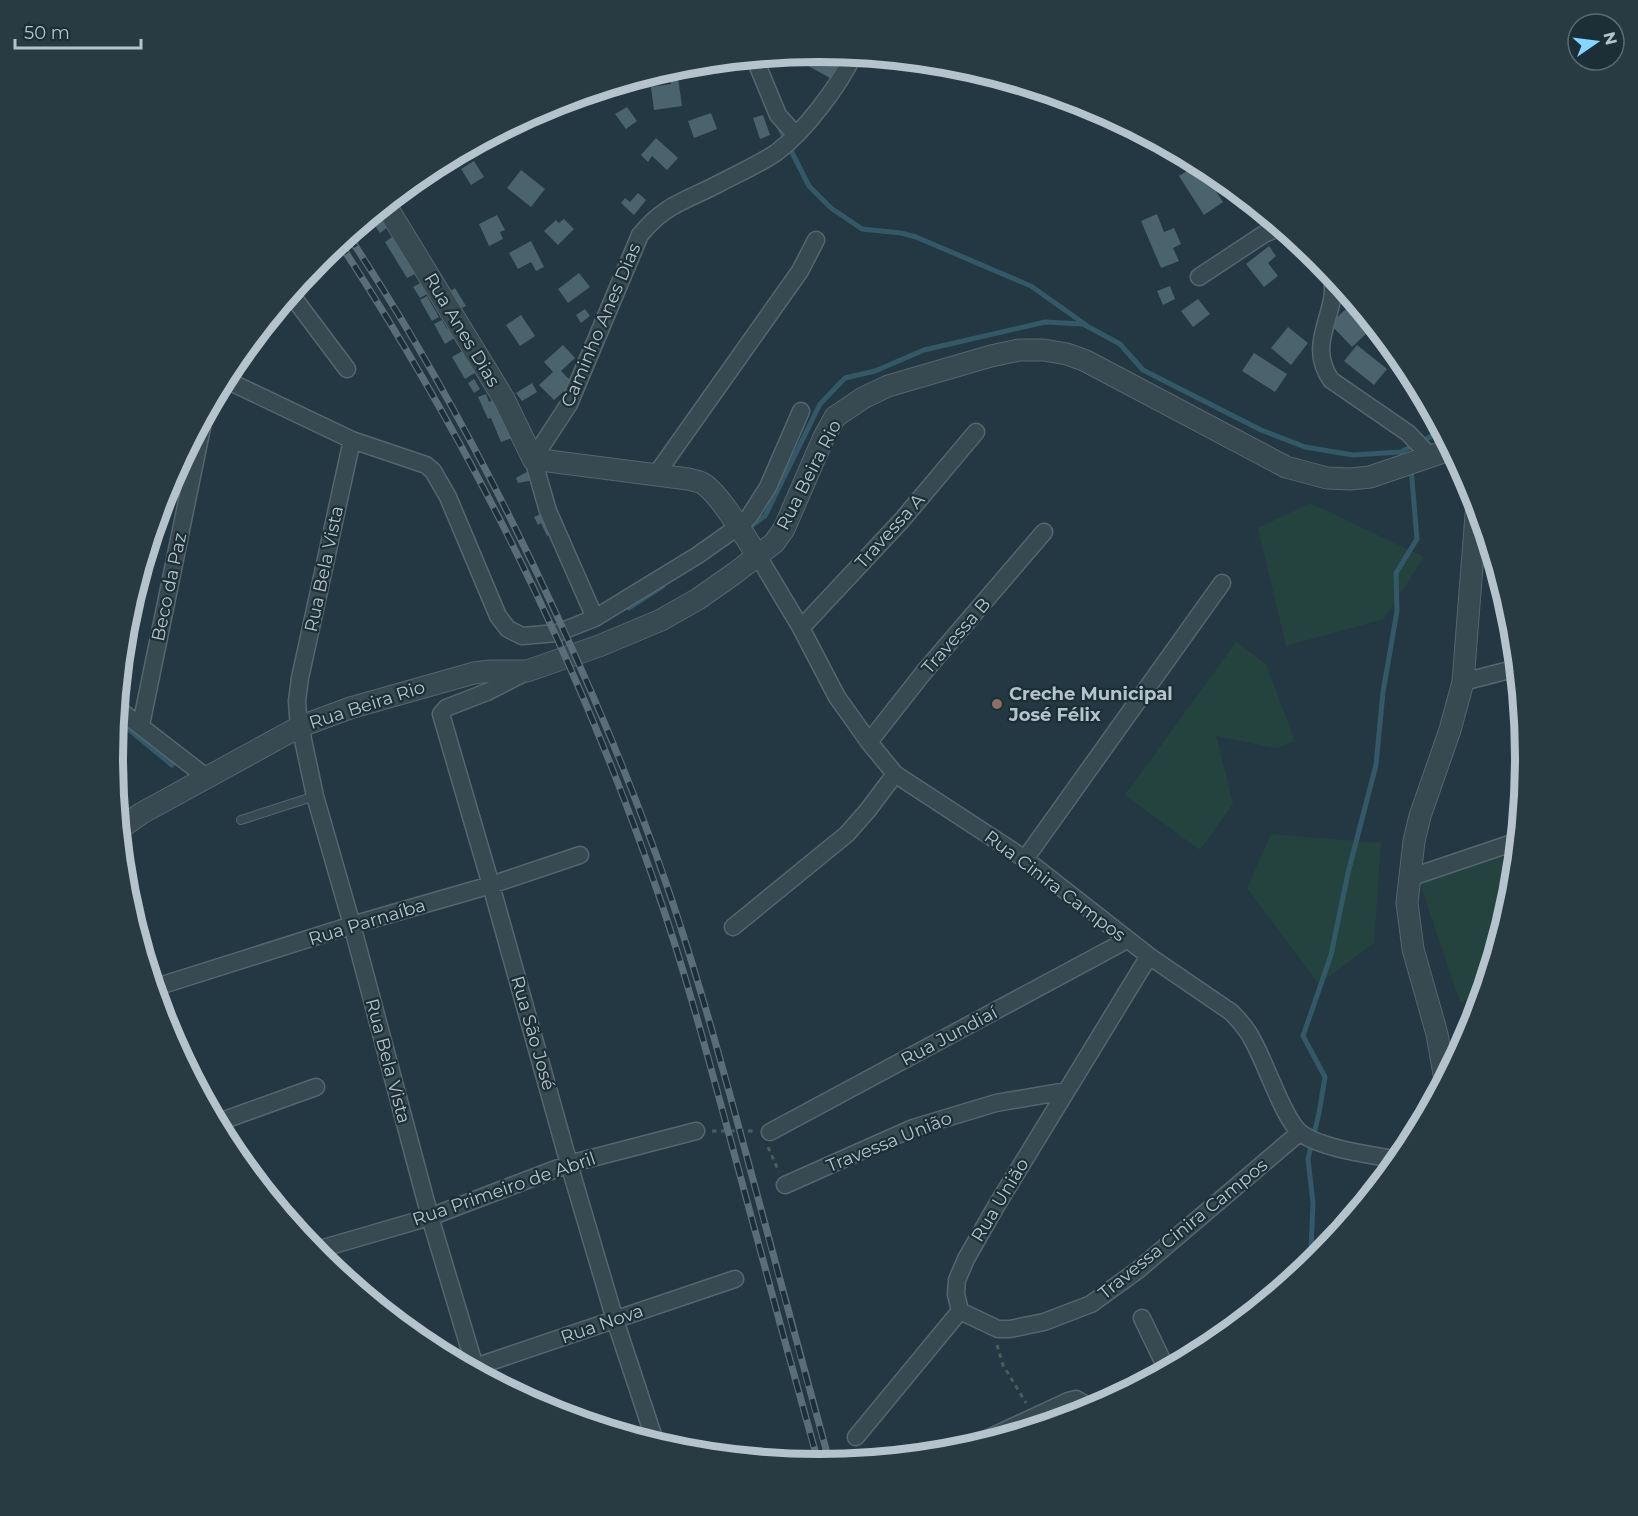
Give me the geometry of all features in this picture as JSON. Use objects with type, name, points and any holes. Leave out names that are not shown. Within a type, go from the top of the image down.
[{"type":"street","points":[[757,64],[778,115],[794,137],[831,93],[849,63]]},
{"type":"street","name":"Caminho Anes Dias","points":[[533,459],[569,404],[640,235],[669,207],[709,189],[776,152],[794,137]]},
{"type":"street","name":"Rua Anes Dias","points":[[389,210],[504,399],[533,459]]},
{"type":"street","points":[[1199,277],[1273,230]]},
{"type":"street","points":[[655,476],[800,271],[816,240]]},
{"type":"street","points":[[1333,289],[1320,344],[1324,370],[1331,380],[1408,433],[1420,457]]},
{"type":"street","points":[[295,299],[347,369]]},
{"type":"street","name":"Rua Beira Rio","points":[[126,824],[206,777],[350,708],[474,673],[527,671],[598,646],[661,620],[698,599],[756,553],[774,543],[784,529],[835,417],[845,409],[888,387],[990,356],[1019,350],[1044,350],[1067,354],[1086,361],[1286,467],[1327,478],[1370,477],[1420,457],[1444,451]]},
{"type":"street","points":[[233,383],[352,440],[418,461],[433,471],[448,497],[498,616],[508,629],[522,636],[557,633],[595,618],[740,528],[768,487],[801,411]]},
{"type":"street","name":"Travessa A","points":[[801,628],[902,520],[976,432]]},
{"type":"street","name":"Beco da Paz","points":[[141,725],[199,440]]},
{"type":"street","name":"Rua Bela Vista","points":[[352,440],[300,678],[297,701],[300,730],[315,796],[470,1360]]},
{"type":"street","points":[[595,618],[548,511],[533,459],[688,479],[703,484],[740,528],[756,553]]},
{"type":"street","points":[[1442,1069],[1437,1034],[1413,949],[1407,903],[1414,841],[1420,816],[1450,730],[1463,682],[1475,525]]},
{"type":"street","name":"Travessa B","points":[[869,742],[924,672],[1044,532]]},
{"type":"street","name":"Rua Cinira Campos","points":[[756,553],[801,628],[837,697],[895,774],[1025,859],[1127,940],[1218,1001],[1242,1023],[1253,1040],[1285,1109],[1302,1135]]},
{"type":"street","points":[[1025,859],[1222,583]]},
{"type":"street","points":[[1463,682],[1510,670]]},
{"type":"street","name":"Rua São José","points":[[527,671],[487,692],[446,708],[441,714],[492,885],[569,1164],[615,1320],[653,1434]]},
{"type":"street","points":[[124,713],[206,777]]},
{"type":"street","points":[[733,927],[847,834],[895,774]]},
{"type":"street","points":[[1409,878],[1510,845]]},
{"type":"street","name":"Rua Parnaíba","points":[[160,986],[352,925],[492,885],[580,855]]},
{"type":"street","name":"Rua Jundiaí","points":[[765,1132],[1127,940]]},
{"type":"street","name":"Rua União","points":[[960,1311],[956,1294],[957,1280],[966,1259],[994,1208],[1149,956]]},
{"type":"street","points":[[225,1120],[316,1087]]},
{"type":"street","name":"Travessa União","points":[[785,1185],[913,1128],[996,1103],[1066,1091]]},
{"type":"street","name":"Rua Primeiro de Abril","points":[[325,1248],[430,1217],[569,1164],[696,1131]]},
{"type":"street","points":[[1302,1135],[1328,1145],[1389,1158]]},
{"type":"street","name":"Travessa Cinira Campos","points":[[998,1329],[1010,1329],[1044,1322],[1091,1305],[1138,1270],[1302,1135]]},
{"type":"street","name":"Rua Nova","points":[[479,1366],[735,1279]]},
{"type":"street","points":[[856,1437],[960,1311],[998,1329]]},
{"type":"street","points":[[1142,1318],[1164,1363]]},
{"type":"street","points":[[1012,1427],[1068,1401],[1076,1399],[1082,1403]]},
{"type":"lane","points":[[241,820],[315,796]]},
{"type":"path","points":[[696,1131],[765,1132],[785,1185]]},
{"type":"path","points":[[998,1329],[996,1349],[1034,1417]]},
{"type":"green space","points":[[1310,503],[1424,557],[1384,619],[1286,646],[1258,528]]},
{"type":"green space","points":[[1236,642],[1266,664],[1295,741],[1276,748],[1216,736],[1233,804],[1200,850],[1125,795]]},
{"type":"green space","points":[[1271,834],[1381,843],[1374,943],[1319,984],[1247,888]]},
{"type":"green space","points":[[1510,847],[1492,938],[1473,998],[1460,1002],[1418,878]]},
{"type":"building","points":[[819,62],[839,62],[830,78],[803,63]]},
{"type":"building","points":[[678,78],[682,106],[654,110],[651,87],[671,84],[670,79]]},
{"type":"building","points":[[627,107],[637,121],[626,129],[615,114]]},
{"type":"building","points":[[711,113],[717,129],[694,138],[688,121]]},
{"type":"building","points":[[763,115],[770,135],[760,139],[753,118]]},
{"type":"building","points":[[656,138],[678,158],[667,170],[652,156],[648,162],[641,155]]},
{"type":"building","points":[[474,161],[484,177],[471,185],[461,169]]},
{"type":"building","points":[[1190,169],[1209,181],[1223,202],[1204,215],[1179,176]]},
{"type":"building","points":[[521,170],[545,189],[531,207],[507,188]]},
{"type":"building","points":[[638,193],[646,200],[634,215],[621,203],[625,198],[630,202]]},
{"type":"building","points":[[1157,214],[1164,232],[1174,228],[1181,244],[1173,248],[1179,261],[1161,268],[1141,221]]},
{"type":"building","points":[[497,215],[505,230],[500,232],[503,239],[489,246],[479,224]]},
{"type":"building","points":[[381,217],[388,227],[380,233],[373,223]]},
{"type":"building","points":[[564,219],[574,229],[558,245],[544,231],[556,220],[559,223]]},
{"type":"building","points":[[392,237],[415,274],[407,278],[385,242]]},
{"type":"building","points":[[531,241],[544,267],[536,271],[531,262],[518,269],[509,253]]},
{"type":"building","points":[[1269,246],[1276,256],[1268,263],[1278,276],[1264,287],[1246,264]]},
{"type":"building","points":[[579,273],[590,287],[568,303],[558,289]]},
{"type":"building","points":[[420,283],[427,294],[420,298],[413,287]]},
{"type":"building","points":[[1170,286],[1175,299],[1163,305],[1157,291]]},
{"type":"building","points":[[455,288],[466,306],[460,309],[449,292]]},
{"type":"building","points":[[427,296],[439,317],[432,321],[420,300]]},
{"type":"building","points":[[1198,299],[1210,314],[1193,327],[1181,311]]},
{"type":"building","points":[[1347,308],[1369,331],[1352,347],[1330,324]]},
{"type":"building","points":[[585,309],[590,316],[581,323],[576,315]]},
{"type":"building","points":[[521,315],[535,336],[520,346],[506,325]]},
{"type":"building","points":[[442,320],[447,329],[451,327],[456,337],[445,344],[434,324]]},
{"type":"building","points":[[1288,327],[1308,343],[1291,365],[1271,348]]},
{"type":"building","points":[[563,345],[575,358],[561,371],[573,383],[554,400],[539,385],[553,372],[544,362]]},
{"type":"building","points":[[1357,345],[1387,369],[1374,385],[1344,361]]},
{"type":"building","points":[[466,349],[478,371],[465,379],[452,357]]},
{"type":"building","points":[[1254,353],[1287,374],[1275,392],[1242,371]]},
{"type":"building","points":[[474,379],[480,389],[474,393],[468,383]]},
{"type":"building","points":[[532,383],[537,392],[522,401],[516,393]]},
{"type":"building","points":[[486,394],[489,402],[497,398],[512,438],[501,442],[491,418],[488,419],[478,397]]},
{"type":"building","points":[[530,470],[534,480],[518,483],[516,478]]},
{"type":"building","points":[[545,512],[554,533],[547,536],[541,523],[538,525],[534,517]]},
{"type":"waterway","points":[[777,123],[809,186],[831,208],[862,229],[916,237],[1031,286],[1086,325]]},
{"type":"waterway","points":[[750,527],[765,516],[820,404],[845,378],[875,371],[924,350],[1045,322],[1083,324],[1120,344],[1143,370],[1261,430],[1305,447],[1353,455],[1401,452],[1435,433]]},
{"type":"waterway","points":[[1311,1250],[1313,1203],[1308,1159],[1325,1077],[1303,1036],[1331,955],[1348,873],[1376,765],[1383,692],[1397,611],[1396,573],[1417,539],[1411,468]]},
{"type":"waterway","points":[[629,608],[663,586]]},
{"type":"waterway","points":[[124,725],[172,765]]},
{"type":"railway","points":[[352,242],[407,328],[487,472],[559,620],[630,785],[667,886],[700,988],[827,1454]]},
{"type":"railway","points":[[344,250],[387,318],[477,475],[557,638],[626,805],[657,890],[689,992],[816,1454]]},
{"type":"place","name":"Creche Municipal José Félix","points":[[997,704]]}]
